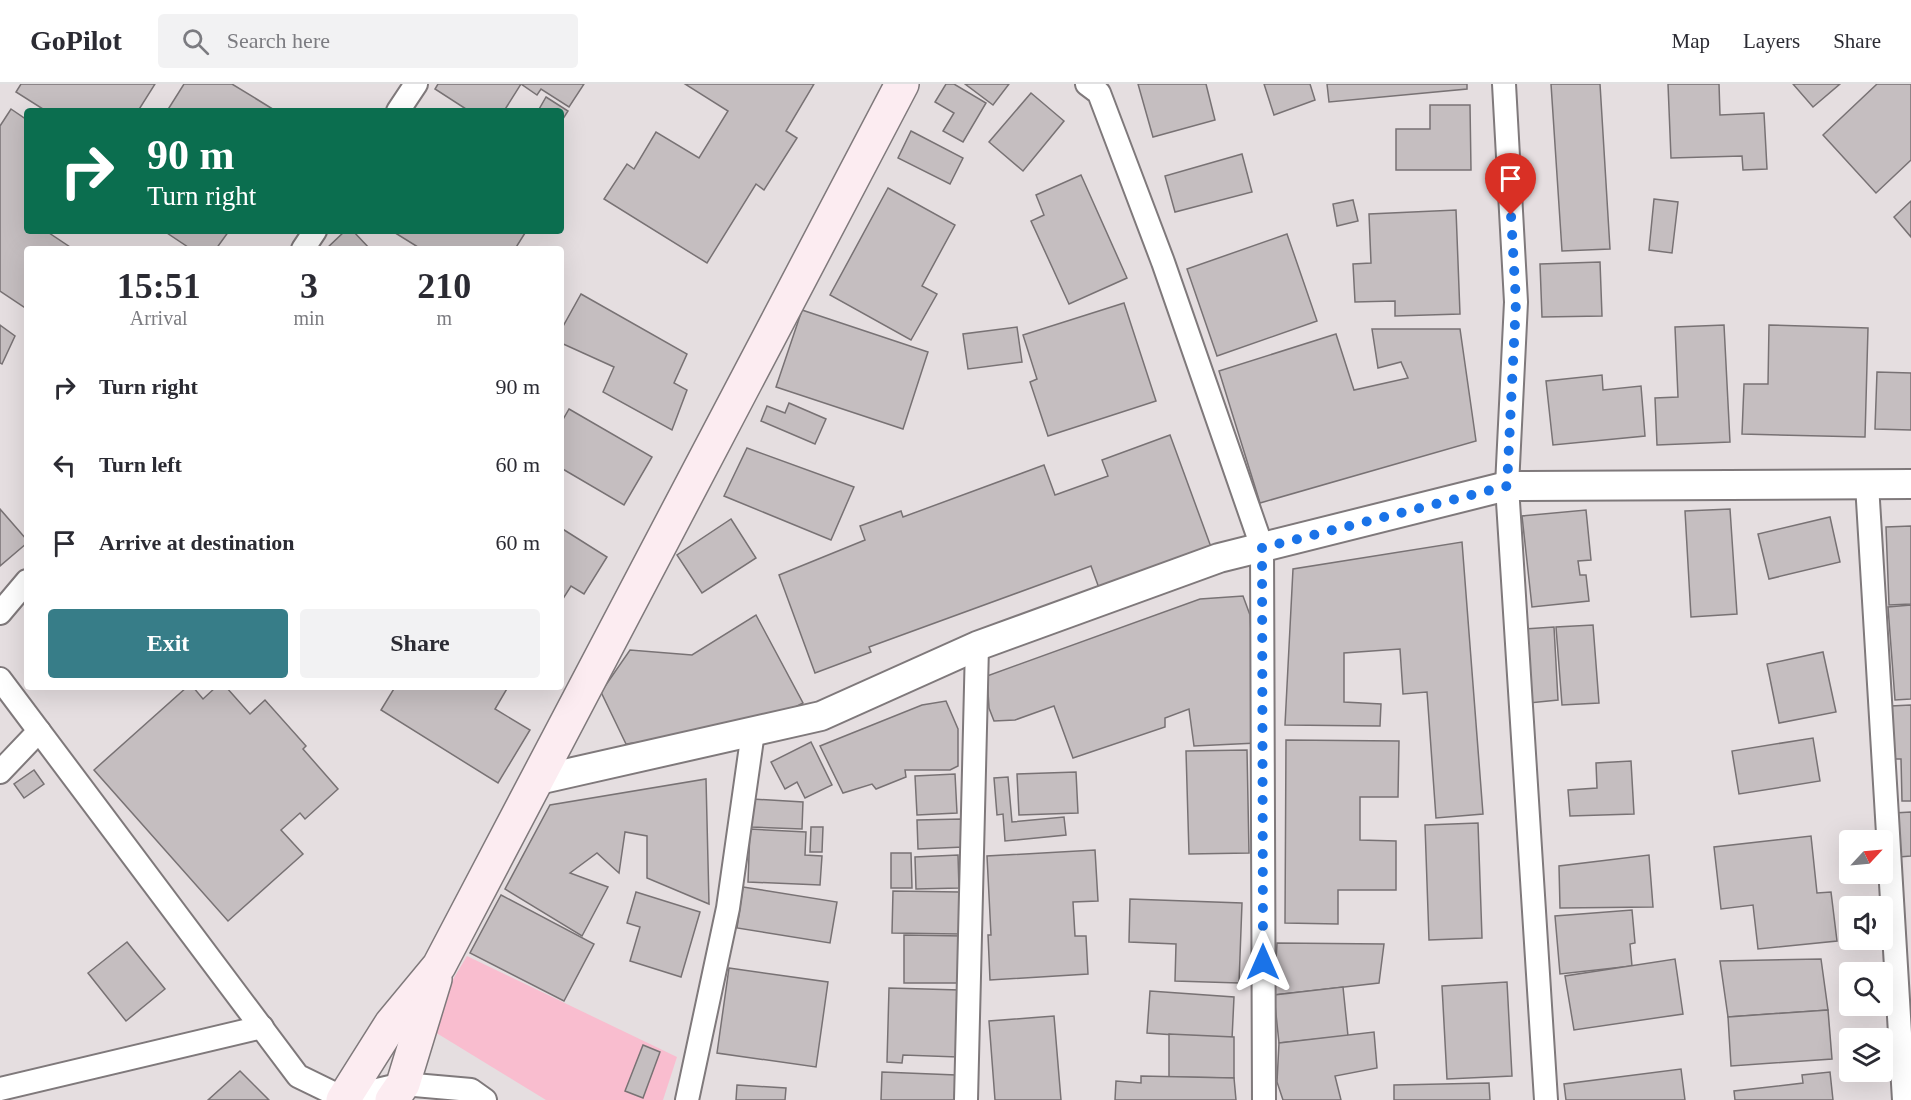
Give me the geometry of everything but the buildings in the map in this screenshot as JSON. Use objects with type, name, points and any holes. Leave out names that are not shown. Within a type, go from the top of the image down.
[{"type":"main road","points":[[397,1092],[439,966],[902,84]]},
{"type":"main road","points":[[343,1099],[391,1024],[439,966]]},
{"type":"street","points":[[400,108],[416,84]]},
{"type":"street","points":[[1087,84],[1099,93],[1155,241],[1262,548],[1264,1100]]},
{"type":"street","points":[[1504,84],[1516,302],[1507,486],[1546,1100]]},
{"type":"street","points":[[1867,484],[1904,1100]]},
{"type":"street","points":[[538,780],[821,716],[977,646],[1219,558],[1507,486],[1911,484]]},
{"type":"street","points":[[0,613],[24,585]]},
{"type":"street","points":[[966,1100],[977,646]]},
{"type":"street","points":[[0,679],[298,1076],[343,1099],[397,1092],[471,1090],[485,1100]]},
{"type":"street","points":[[0,772],[39,730]]},
{"type":"street","points":[[687,1100],[728,908],[753,732]]},
{"type":"street","points":[[0,1089],[262,1027]]},
{"type":"shaded area","points":[[467,956],[677,1057],[663,1100],[546,1100],[425,1026]]},
{"type":"route","points":[[1263,962],[1262,548],[1507,486],[1516,302],[1511,215]]}]
